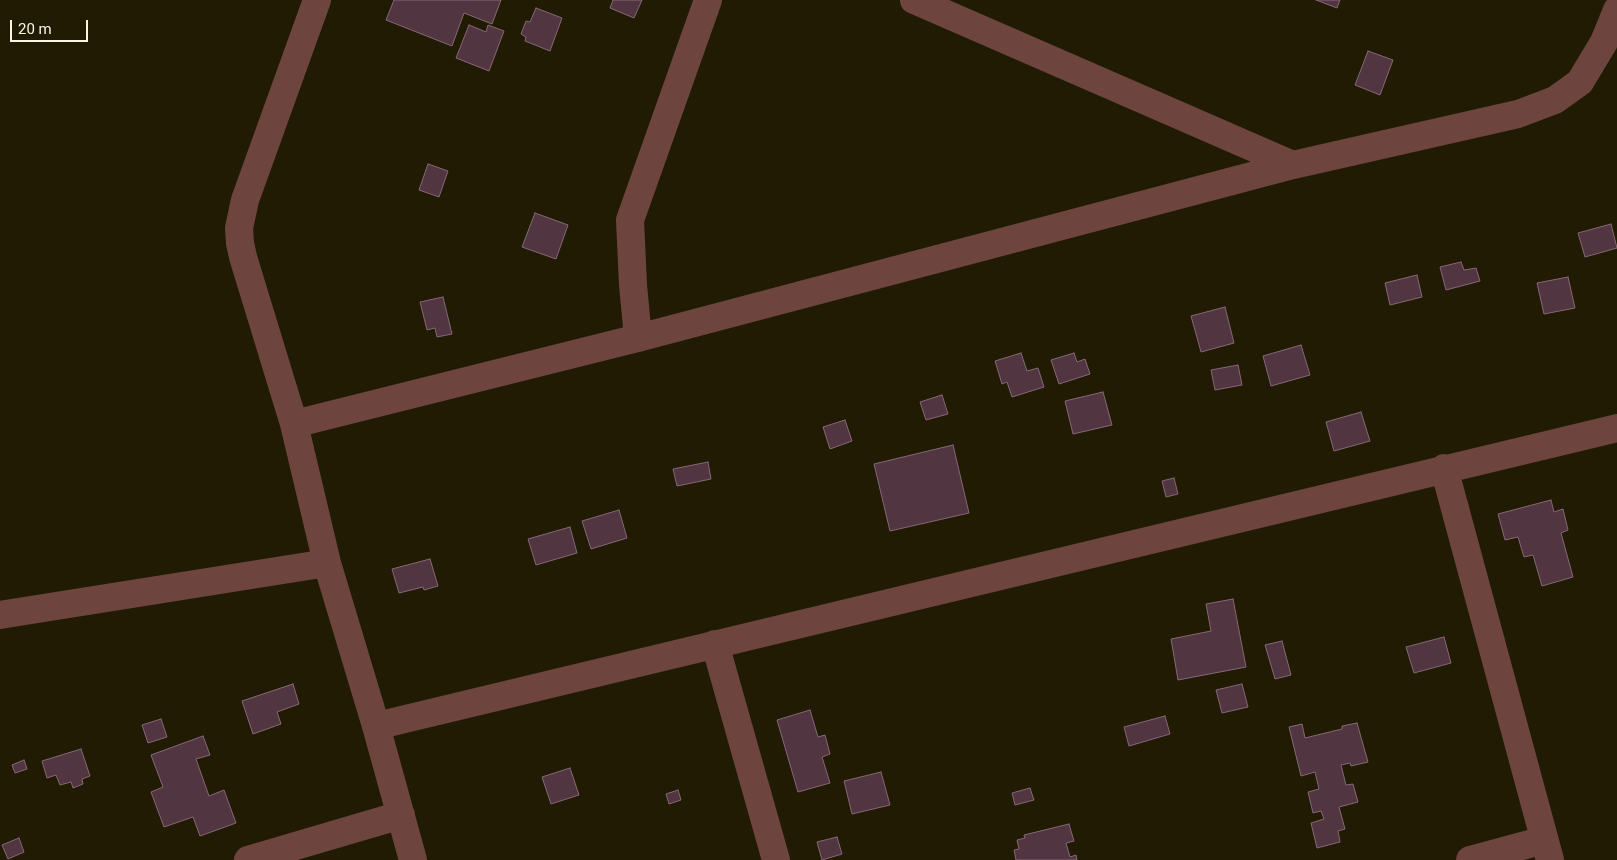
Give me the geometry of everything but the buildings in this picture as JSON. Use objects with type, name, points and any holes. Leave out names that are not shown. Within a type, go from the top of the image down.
[{"type":"street","points":[[317,0],[245,200],[239,228],[243,257],[294,424],[327,563],[376,726],[413,860]]},
{"type":"street","points":[[638,338],[630,220],[708,0]]},
{"type":"street","points":[[914,0],[1294,165]]},
{"type":"street","points":[[294,424],[638,338],[1294,165],[1518,114],[1555,100],[1580,82],[1604,42],[1617,10]]},
{"type":"street","points":[[376,726],[1617,428]]},
{"type":"street","points":[[1444,468],[1547,850],[1470,860]]},
{"type":"street","points":[[0,615],[327,563]]},
{"type":"street","points":[[715,644],[776,860]]},
{"type":"street","points":[[248,860],[400,815]]}]
